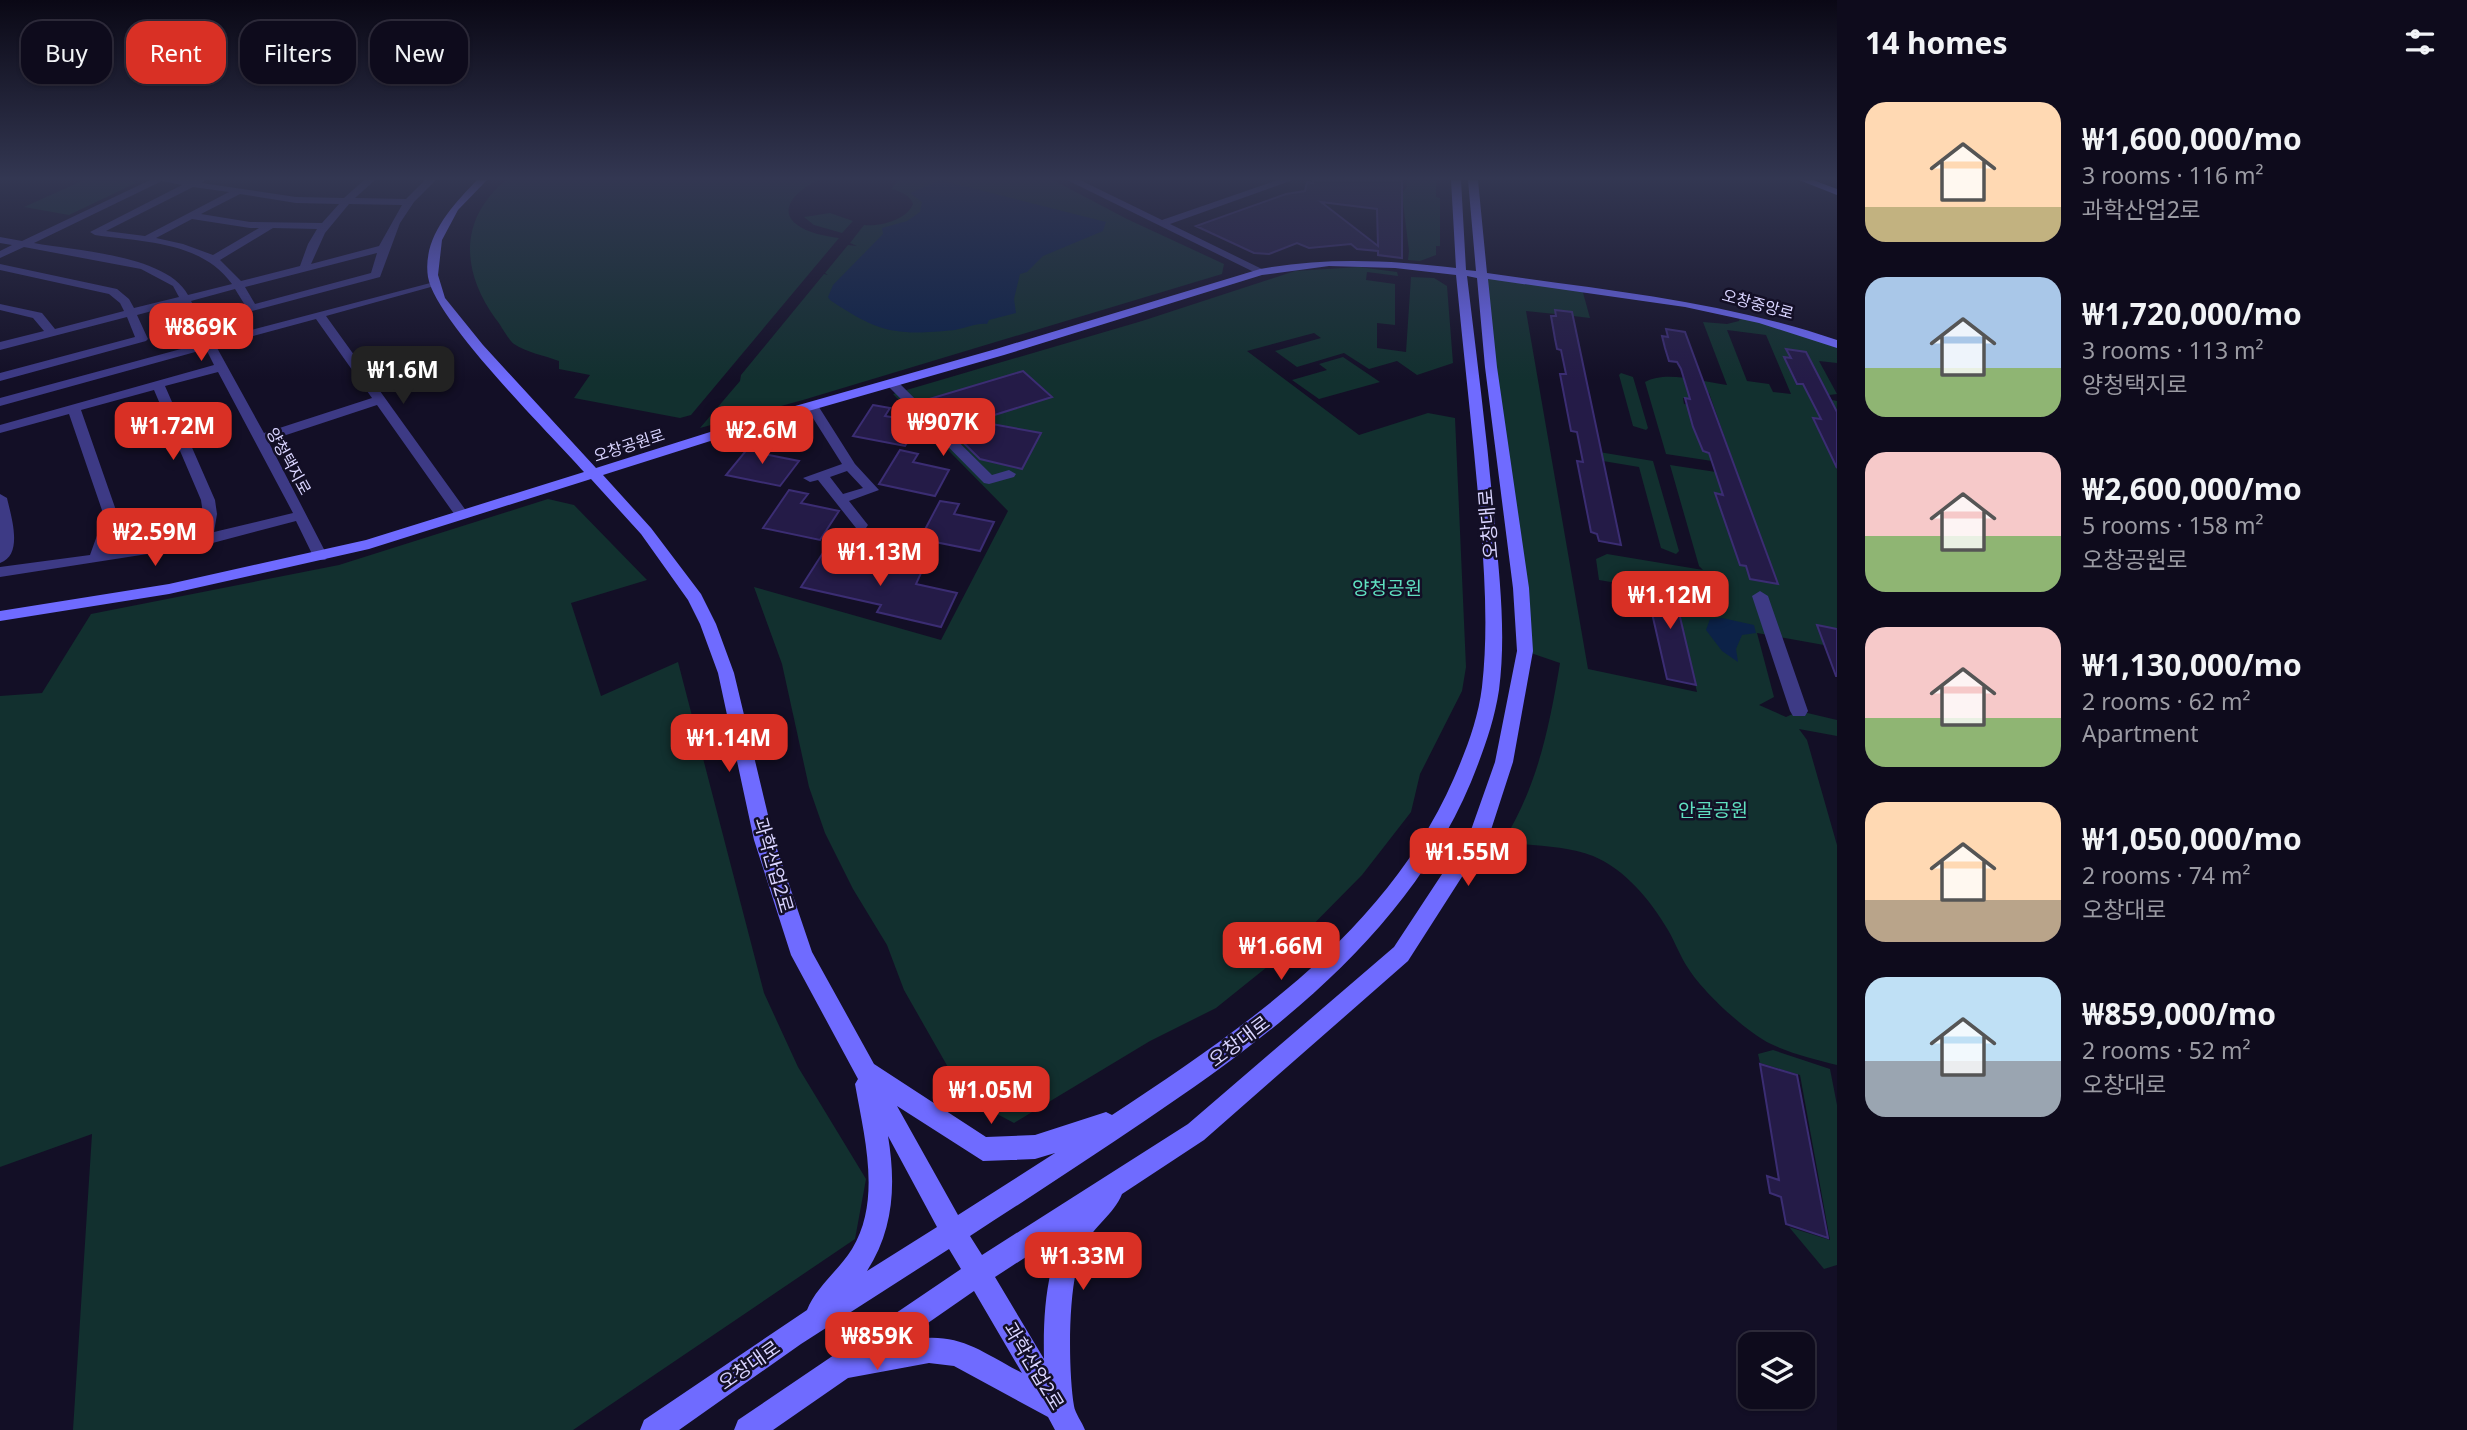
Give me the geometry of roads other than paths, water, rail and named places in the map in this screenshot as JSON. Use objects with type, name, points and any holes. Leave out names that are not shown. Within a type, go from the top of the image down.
[{"type":"main road","points":[[434,284],[436,247]]},
{"type":"main road","name":"오창대로","points":[[748,1430],[978,1273],[1196,1132],[1401,954],[1480,832],[1504,762],[1525,651],[1521,588],[1467,247]]},
{"type":"main road","name":"오창대로","points":[[654,1430],[809,1323],[954,1233],[1236,1046],[1345,954],[1391,900],[1432,841],[1460,788],[1478,743],[1492,673],[1494,629],[1471,275],[1472,247]]},
{"type":"main road","name":"오창공원로","points":[[0,616],[169,589],[320,557],[1260,272],[1312,262],[1350,261],[1471,275]]},
{"type":"main road","name":"오창중앙로","points":[[1471,275],[1697,304],[1775,323],[1836,343]]},
{"type":"main road","name":"과학산업2로","points":[[434,284],[440,299],[455,320],[646,531],[695,598],[726,673],[764,840],[802,955],[954,1233],[1066,1420]]},
{"type":"main road","points":[[865,1070],[983,1149],[1035,1147],[1129,1117]]},
{"type":"main road","points":[[809,1323],[851,1274],[871,1238],[880,1200],[880,1166],[865,1070]]},
{"type":"main road","points":[[1066,1420],[1058,1329],[1060,1278],[1073,1238],[1122,1180]]},
{"type":"main road","points":[[841,1367],[929,1349],[957,1353],[1066,1420]]},
{"type":"street","points":[[0,255],[18,247]]},
{"type":"street","name":"양청택지로","points":[[39,247],[144,266],[177,284],[301,515],[320,557]]},
{"type":"street","points":[[0,346],[185,298],[239,287],[382,249],[376,275],[252,308],[239,287],[223,267],[177,247]]},
{"type":"street","points":[[212,260],[235,247]]},
{"type":"street","points":[[305,269],[314,247]]},
{"type":"street","points":[[1210,247],[1260,272]]},
{"type":"street","points":[[0,267],[105,288],[120,295],[131,312],[142,339],[0,377]]},
{"type":"street","points":[[0,402],[434,284]]},
{"type":"street","points":[[0,307],[39,316],[49,322],[51,332]]},
{"type":"street","points":[[319,315],[462,515]]},
{"type":"street","points":[[0,429],[221,366]]},
{"type":"street","points":[[158,384],[208,500],[210,514],[205,540]]},
{"type":"street","points":[[893,384],[989,480],[1009,474]]},
{"type":"street","points":[[259,439],[378,401]]},
{"type":"street","points":[[812,407],[850,466],[872,490],[841,499]]},
{"type":"street","points":[[74,408],[111,516],[96,559]]},
{"type":"street","points":[[850,466],[816,477],[841,499],[861,525]]},
{"type":"street","points":[[0,558],[8,538],[1,505]]},
{"type":"street","points":[[0,572],[205,540],[301,515]]},
{"type":"street","points":[[1760,596],[1799,711]]},
{"type":"water","points":[[871,247],[1065,247],[1043,256],[1027,272],[1020,274],[1014,299],[1016,313],[989,320],[987,324],[955,330],[902,332],[876,326],[830,300],[828,297],[833,285]]},
{"type":"water","points":[[1722,618],[1754,625],[1756,633],[1742,635],[1736,649],[1738,662],[1722,651],[1706,630],[1710,619]]},
{"type":"park label","name":"양청공원","points":[[1387,588]]},
{"type":"park label","name":"안골공원","points":[[1713,810]]}]
